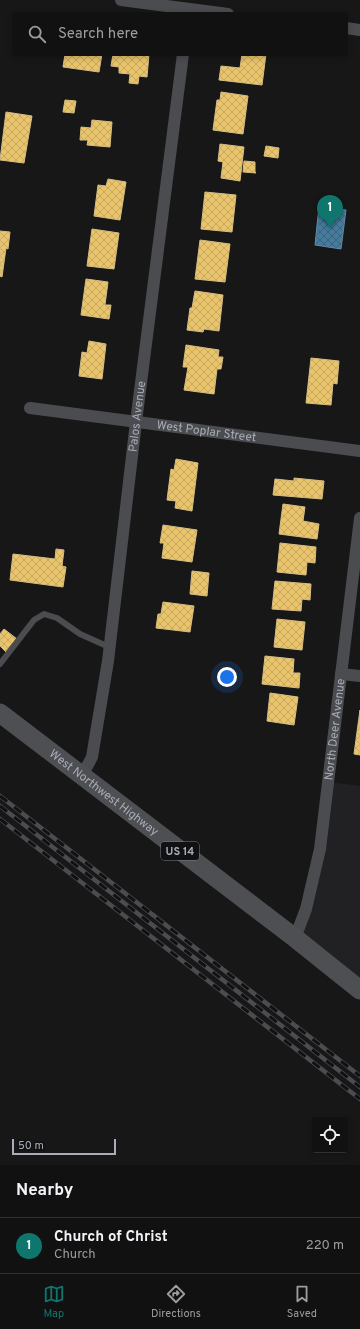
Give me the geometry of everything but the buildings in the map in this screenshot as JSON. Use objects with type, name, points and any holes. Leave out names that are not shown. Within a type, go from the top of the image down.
[{"type":"main road","name":"West Northwest Highway","points":[[0,713],[360,990]]},
{"type":"street","points":[[121,0],[215,12]]},
{"type":"street","points":[[348,28],[360,30]]},
{"type":"street","name":"Palos Avenue","points":[[82,776],[92,757],[109,647],[183,56]]},
{"type":"street","name":"West Poplar Street","points":[[30,408],[360,451]]},
{"type":"street","name":"North Deer Avenue","points":[[294,938],[306,909],[320,849],[360,518]]},
{"type":"street","points":[[341,674],[360,676]]},
{"type":"lane","points":[[0,664],[34,620],[44,614],[57,618],[80,634],[109,647]]},
{"type":"shaded area","points":[[328,782],[360,786],[360,990],[295,938],[306,909]]},
{"type":"railway","points":[[0,796],[360,1076]]},
{"type":"railway","points":[[0,806],[360,1087]]},
{"type":"railway","points":[[0,819],[360,1099]]},
{"type":"place","name":"Church of Christ","points":[[330,228]]}]
